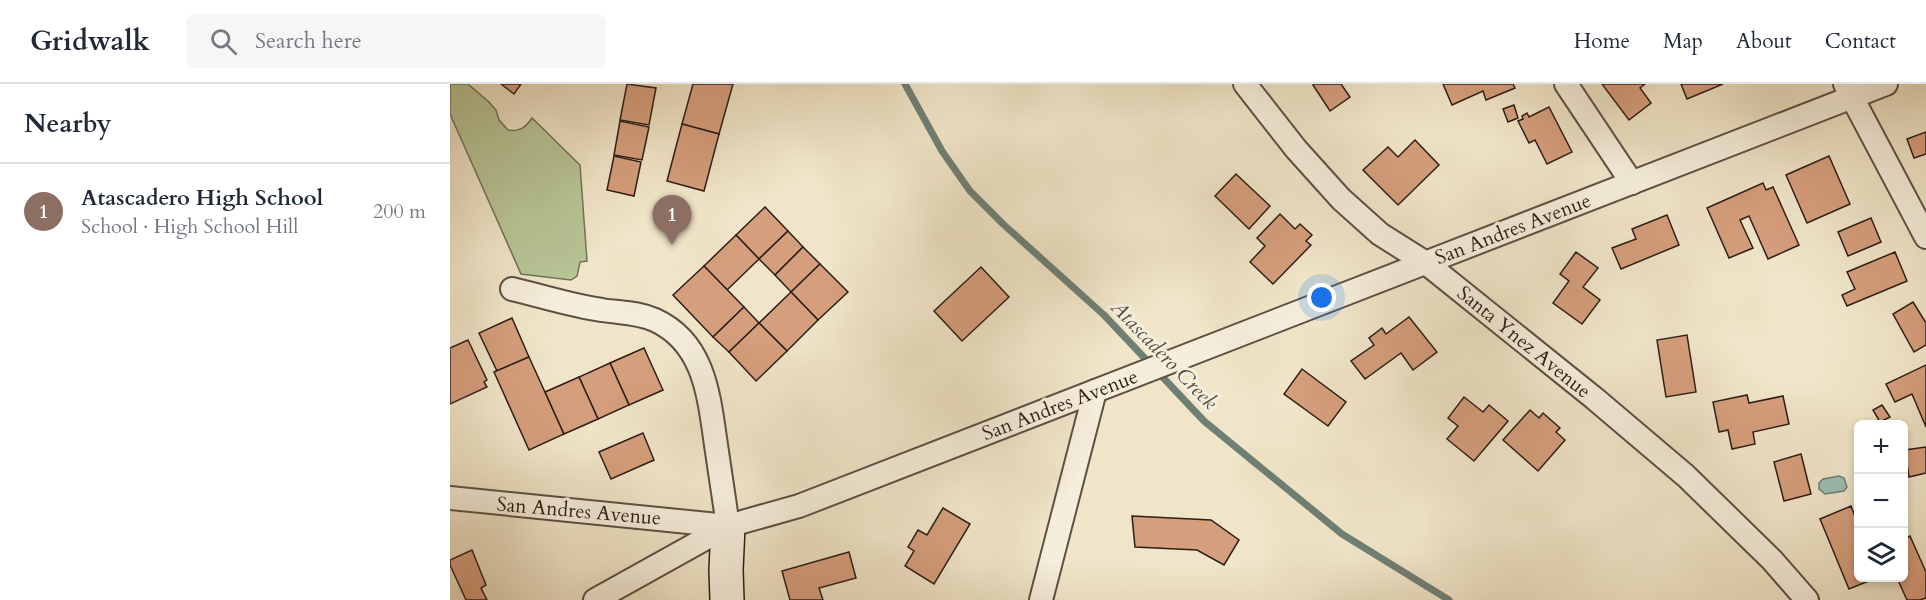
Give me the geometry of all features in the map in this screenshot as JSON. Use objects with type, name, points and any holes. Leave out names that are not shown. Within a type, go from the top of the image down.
[{"type":"street","name":"Santa Ynez Avenue","points":[[1245,84],[1296,149],[1341,199],[1380,234],[1426,263],[1594,398],[1686,476],[1772,560],[1806,600]]},
{"type":"street","points":[[1566,84],[1632,183]]},
{"type":"street","name":"San Andres Avenue","points":[[450,498],[728,526],[799,506],[1632,183],[1848,91],[1886,84]]},
{"type":"street","points":[[1848,91],[1926,237]]},
{"type":"street","points":[[513,289],[602,310],[627,311],[655,320],[685,342],[701,369],[709,395],[728,526],[727,600]]},
{"type":"street","points":[[1041,600],[1095,391]]},
{"type":"street","points":[[595,600],[728,526]]},
{"type":"green space","points":[[450,84],[468,84],[496,110],[499,120],[508,130],[522,128],[532,118],[580,165],[587,261],[580,262],[577,276],[571,280],[521,274],[450,114]]},
{"type":"water","points":[[1839,476],[1844,478],[1847,487],[1844,491],[1825,494],[1819,489],[1819,483],[1823,479]]},
{"type":"building","points":[[501,84],[521,84],[514,94]]},
{"type":"building","points":[[627,84],[656,88],[649,125],[620,120]]},
{"type":"building","points":[[693,84],[733,84],[719,134],[682,124]]},
{"type":"building","points":[[1314,84],[1341,84],[1350,97],[1330,111]]},
{"type":"building","points":[[1443,84],[1513,84],[1515,88],[1486,100],[1483,91],[1452,105]]},
{"type":"building","points":[[1602,84],[1645,84],[1640,88],[1651,103],[1629,120]]},
{"type":"building","points":[[1681,84],[1723,84],[1687,99]]},
{"type":"building","points":[[1514,105],[1518,118],[1508,122],[1503,109]]},
{"type":"building","points":[[1549,107],[1572,152],[1547,164],[1535,140],[1529,143],[1518,121],[1523,119],[1522,116],[1527,113],[1529,117]]},
{"type":"building","points":[[620,121],[649,127],[642,160],[614,155]]},
{"type":"building","points":[[682,124],[719,134],[704,191],[667,181]]},
{"type":"building","points":[[1926,132],[1926,154],[1914,158],[1907,139]]},
{"type":"building","points":[[1415,140],[1439,165],[1398,205],[1363,170],[1388,147],[1398,157]]},
{"type":"building","points":[[614,156],[641,162],[634,196],[607,190]]},
{"type":"building","points":[[1829,156],[1850,204],[1807,223],[1786,175]]},
{"type":"building","points":[[1236,174],[1270,206],[1249,229],[1215,196]]},
{"type":"building","points":[[1763,183],[1766,190],[1773,187],[1799,245],[1768,259],[1749,216],[1740,220],[1753,248],[1729,258],[1707,208]]},
{"type":"building","points":[[765,207],[788,231],[759,259],[736,235]]},
{"type":"building","points":[[1280,214],[1295,229],[1300,224],[1312,235],[1306,241],[1311,245],[1273,284],[1250,262],[1265,246],[1257,238]]},
{"type":"building","points":[[1667,215],[1679,245],[1621,269],[1612,248],[1636,239],[1632,229]]},
{"type":"building","points":[[1871,218],[1881,242],[1848,256],[1838,232]]},
{"type":"building","points":[[788,231],[803,247],[775,275],[759,259]]},
{"type":"building","points":[[736,235],[759,259],[727,290],[704,266]]},
{"type":"building","points":[[803,247],[820,264],[791,292],[775,275]]},
{"type":"building","points":[[1576,252],[1598,268],[1583,287],[1600,300],[1582,324],[1553,303],[1569,281],[1560,274]]},
{"type":"building","points":[[1895,252],[1907,281],[1847,306],[1842,295],[1855,289],[1847,272]]},
{"type":"building","points":[[820,264],[848,292],[818,320],[791,292]]},
{"type":"building","points":[[704,266],[744,307],[713,337],[673,295]]},
{"type":"building","points":[[981,267],[1009,297],[962,341],[934,311]]},
{"type":"building","points":[[791,292],[818,320],[787,351],[759,323]]},
{"type":"building","points":[[1913,302],[1926,323],[1926,345],[1914,352],[1893,314]]},
{"type":"building","points":[[744,307],[759,323],[729,352],[713,337]]},
{"type":"building","points":[[1409,317],[1437,352],[1413,370],[1401,353],[1365,379],[1351,361],[1374,345],[1369,338],[1382,328],[1386,334]]},
{"type":"building","points":[[512,318],[529,357],[497,371],[479,333]]},
{"type":"building","points":[[759,323],[787,351],[756,381],[729,352]]},
{"type":"building","points":[[1687,335],[1696,392],[1666,397],[1657,340]]},
{"type":"building","points":[[468,340],[487,380],[484,382],[487,387],[450,404],[450,348]]},
{"type":"building","points":[[644,348],[663,390],[629,405],[610,363]]},
{"type":"building","points":[[529,357],[564,434],[529,450],[494,372]]},
{"type":"building","points":[[610,363],[629,405],[598,419],[579,377]]},
{"type":"building","points":[[1926,365],[1926,427],[1912,394],[1895,402],[1886,384]]},
{"type":"building","points":[[1302,369],[1346,402],[1328,426],[1284,394]]},
{"type":"building","points":[[579,377],[598,419],[564,434],[545,392]]},
{"type":"building","points":[[1747,395],[1749,403],[1783,396],[1789,424],[1753,432],[1755,444],[1732,449],[1728,430],[1719,432],[1713,402]]},
{"type":"building","points":[[1464,397],[1483,412],[1489,405],[1508,421],[1474,461],[1447,439],[1458,426],[1448,418]]},
{"type":"building","points":[[1882,405],[1890,417],[1879,420],[1873,410]]},
{"type":"building","points":[[1530,410],[1539,418],[1543,413],[1560,428],[1556,432],[1565,440],[1538,471],[1503,440]]},
{"type":"building","points":[[643,433],[654,460],[611,479],[599,452]]},
{"type":"building","points":[[1926,447],[1926,473],[1909,477],[1908,450]]},
{"type":"building","points":[[1801,454],[1811,494],[1784,501],[1774,462]]},
{"type":"building","points":[[1851,506],[1854,514],[1854,582],[1866,582],[1849,589],[1820,519]]},
{"type":"building","points":[[943,508],[970,524],[934,584],[905,566],[914,551],[908,547],[918,530],[927,535]]},
{"type":"building","points":[[1132,516],[1211,520],[1239,540],[1224,565],[1197,550],[1135,547]]},
{"type":"building","points":[[1910,536],[1926,572],[1926,598],[1920,600],[1907,600],[1899,582],[1908,582],[1908,537]]},
{"type":"building","points":[[472,550],[486,585],[481,588],[487,600],[466,600],[450,565],[450,560]]},
{"type":"building","points":[[849,552],[856,578],[819,588],[823,600],[790,600],[782,571]]},
{"type":"waterway","name":"Atascadero Creek","points":[[905,84],[942,151],[970,191],[1003,224],[1104,315],[1204,421],[1342,534],[1449,600]]},
{"type":"place","name":"Atascadero High School","points":[[672,245]]}]
